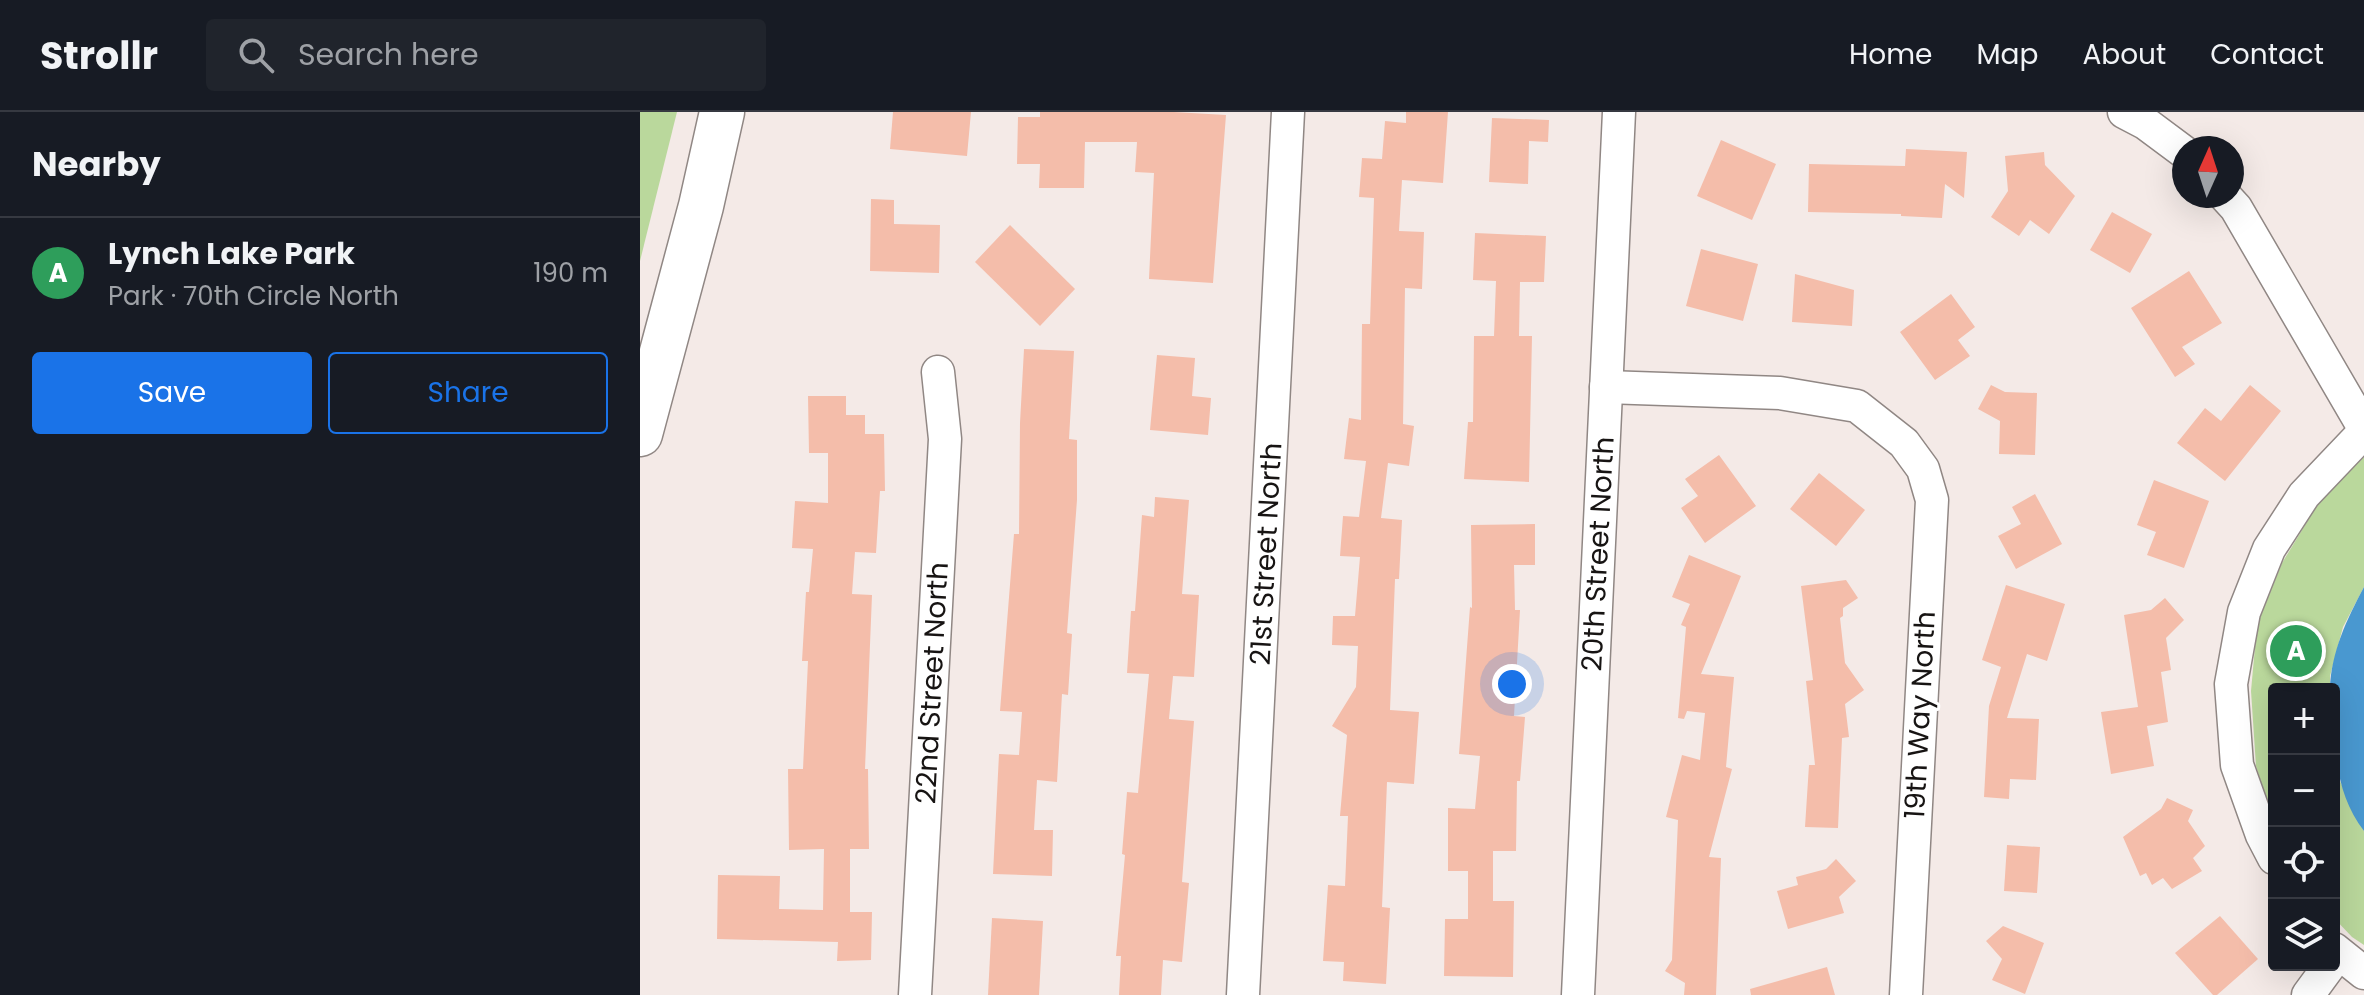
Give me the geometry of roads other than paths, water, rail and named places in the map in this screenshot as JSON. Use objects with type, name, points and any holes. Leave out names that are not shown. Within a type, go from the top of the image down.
[{"type":"highway","points":[[640,434],[701,206],[722,112]]},
{"type":"street","name":"21st Street North","points":[[1243,995],[1288,112]]},
{"type":"street","name":"20th Street North","points":[[1578,995],[1619,112]]},
{"type":"street","points":[[2124,112],[2172,143]]},
{"type":"street","points":[[2236,208],[2364,430],[2304,495],[2269,549],[2244,612],[2231,684],[2237,765],[2268,846]]},
{"type":"street","name":"22nd Street North","points":[[915,995],[945,439],[938,372]]},
{"type":"street","name":"19th Way North","points":[[1606,387],[1780,393],[1857,406],[1904,443],[1923,469],[1932,500],[1906,995]]},
{"type":"street","points":[[2340,960],[2364,973]]},
{"type":"street","points":[[2308,995],[2324,971]]},
{"type":"water","points":[[2364,587],[2364,831],[2340,781],[2340,683],[2330,683],[2346,624]]},
{"type":"place","name":"Lynch Lake Park","points":[[2296,651]]}]
